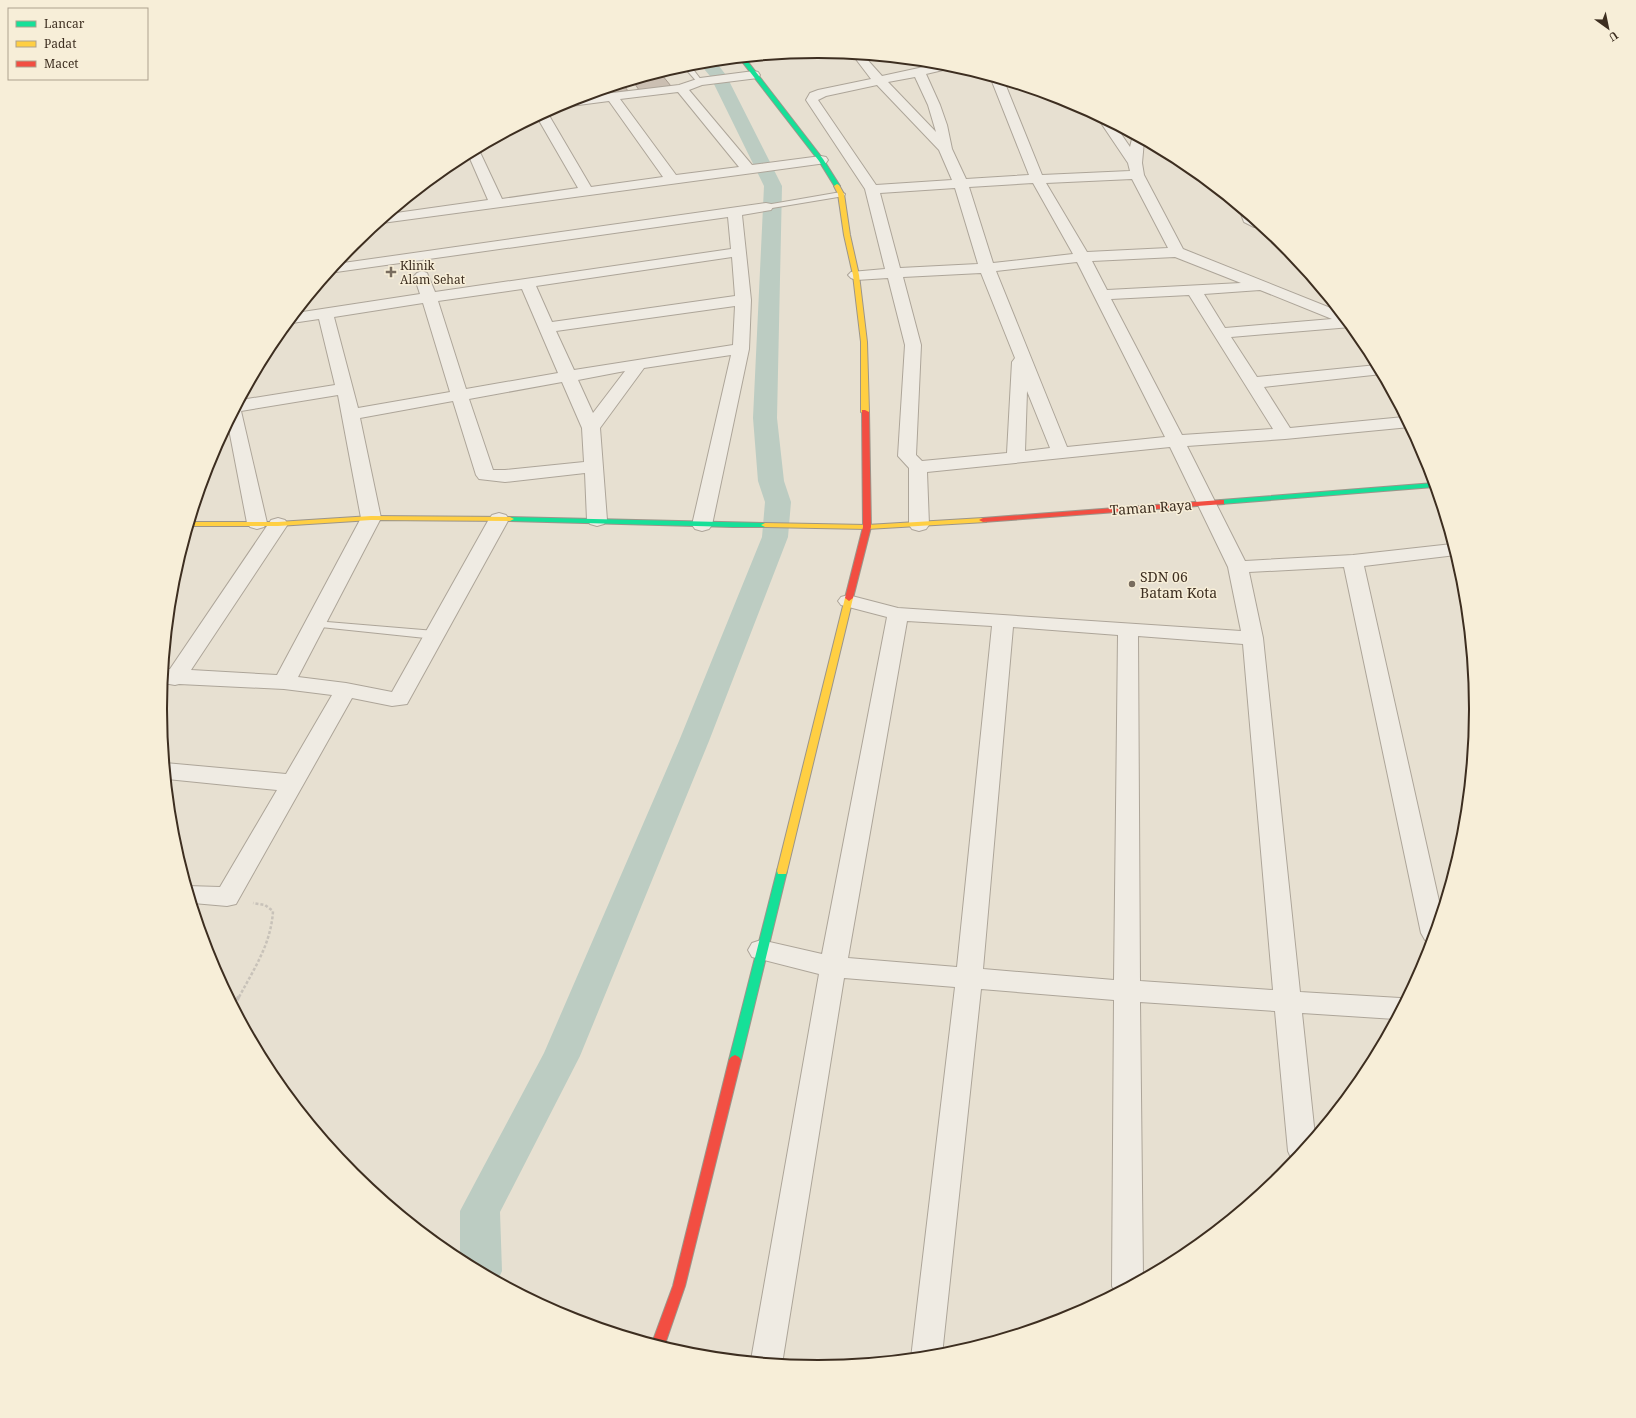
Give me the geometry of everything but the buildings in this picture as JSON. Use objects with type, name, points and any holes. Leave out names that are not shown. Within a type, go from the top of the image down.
[{"type":"street","points":[[861,59],[945,149]]},
{"type":"street","points":[[656,1339],[679,1286],[867,527],[864,342],[856,275],[847,235],[841,194],[821,160],[745,63]]},
{"type":"street","points":[[919,525],[918,467],[908,456],[913,345],[872,188],[812,100],[814,96],[822,93],[934,69]]},
{"type":"street","points":[[919,73],[934,105],[941,125],[945,149],[961,184],[986,268],[1060,452]]},
{"type":"street","points":[[592,99],[681,88],[707,81],[754,75]]},
{"type":"street","points":[[1004,86],[1037,178],[1082,257],[1176,441],[1238,568],[1252,638],[1301,1144]]},
{"type":"street","points":[[681,88],[752,169]]},
{"type":"street","points":[[612,97],[672,180]]},
{"type":"street","points":[[545,119],[587,192]]},
{"type":"street","points":[[1109,127],[1136,169],[1177,252]]},
{"type":"street","points":[[1136,169],[1138,142]]},
{"type":"street","points":[[475,156],[497,204]]},
{"type":"street","points":[[411,231],[403,210],[497,204],[821,160]]},
{"type":"street","points":[[872,188],[961,184],[1136,169]]},
{"type":"street","points":[[340,268],[766,207]]},
{"type":"street","points":[[702,525],[741,349],[743,300],[735,211]]},
{"type":"street","points":[[299,317],[738,252]]},
{"type":"street","points":[[856,275],[986,268],[1082,257],[1177,252],[1261,287],[1336,316]]},
{"type":"street","points":[[422,276],[485,475],[504,476],[592,467]]},
{"type":"street","points":[[526,283],[592,428],[592,467],[597,520]]},
{"type":"street","points":[[1101,295],[1261,287]]},
{"type":"street","points":[[1194,291],[1284,434]]},
{"type":"street","points":[[546,328],[743,300]]},
{"type":"street","points":[[284,682],[371,518],[351,414],[325,313]]},
{"type":"street","points":[[1221,333],[1341,323]]},
{"type":"street","points":[[351,414],[639,364],[741,349]]},
{"type":"street","points":[[1016,457],[1021,355]]},
{"type":"street","points":[[592,428],[639,364]]},
{"type":"street","points":[[1252,383],[1374,371]]},
{"type":"street","points":[[242,405],[345,389]]},
{"type":"street","points":[[235,419],[258,523]]},
{"type":"street","points":[[918,467],[1176,441],[1284,434],[1403,422]]},
{"type":"street","name":"Taman Raya","points":[[194,524],[278,524],[371,518],[597,520],[702,525],[867,527],[919,525],[1429,485]]},
{"type":"street","points":[[169,677],[284,682],[346,690],[392,699],[399,698],[499,519]]},
{"type":"street","points":[[169,677],[278,524]]},
{"type":"street","points":[[1238,568],[1353,561],[1449,551]]},
{"type":"street","points":[[1353,561],[1432,924]]},
{"type":"street","points":[[848,601],[898,614],[1252,638]]},
{"type":"street","points":[[768,1358],[833,967],[898,614]]},
{"type":"street","points":[[927,1350],[969,978],[1003,620]]},
{"type":"street","points":[[1128,629],[1128,1281]]},
{"type":"street","points":[[195,894],[227,897],[346,690]]},
{"type":"street","points":[[170,770],[292,783]]},
{"type":"street","points":[[761,950],[833,967],[1127,991],[1396,1009]]},
{"type":"lane","points":[[693,71],[707,81]]},
{"type":"lane","points":[[766,207],[802,202],[841,194]]},
{"type":"lane","points":[[315,624],[435,635]]},
{"type":"path","points":[[227,897],[265,905],[273,911],[273,924],[263,953],[236,1002]]},
{"type":"waterway","points":[[481,1266],[480,1211],[561,1056],[694,741],[775,537],[778,502],[771,481],[765,418],[773,186],[718,75],[712,68]]},
{"type":"traffic: fast","points":[[745,63],[821,160],[837,186]]},
{"type":"traffic: fast","points":[[1221,502],[1429,485]]},
{"type":"traffic: fast","points":[[510,519],[765,525]]},
{"type":"traffic: fast","points":[[735,1060],[782,871]]},
{"type":"traffic: slow","points":[[837,186],[841,194],[847,235],[856,275],[864,342],[865,412]]},
{"type":"traffic: slow","points":[[194,524],[278,524],[371,518],[510,519]]},
{"type":"traffic: slow","points":[[765,525],[867,527],[983,520]]},
{"type":"traffic: slow","points":[[782,871],[849,598]]},
{"type":"traffic: jam","points":[[849,598],[867,527],[865,412]]},
{"type":"traffic: jam","points":[[983,520],[1221,502]]},
{"type":"traffic: jam","points":[[660,1340],[679,1286],[735,1060]]},
{"type":"place","name":"Klinik Alam Sehat","points":[[391,272]]},
{"type":"place","name":"SDN 06 Batam Kota","points":[[1132,584]]}]
